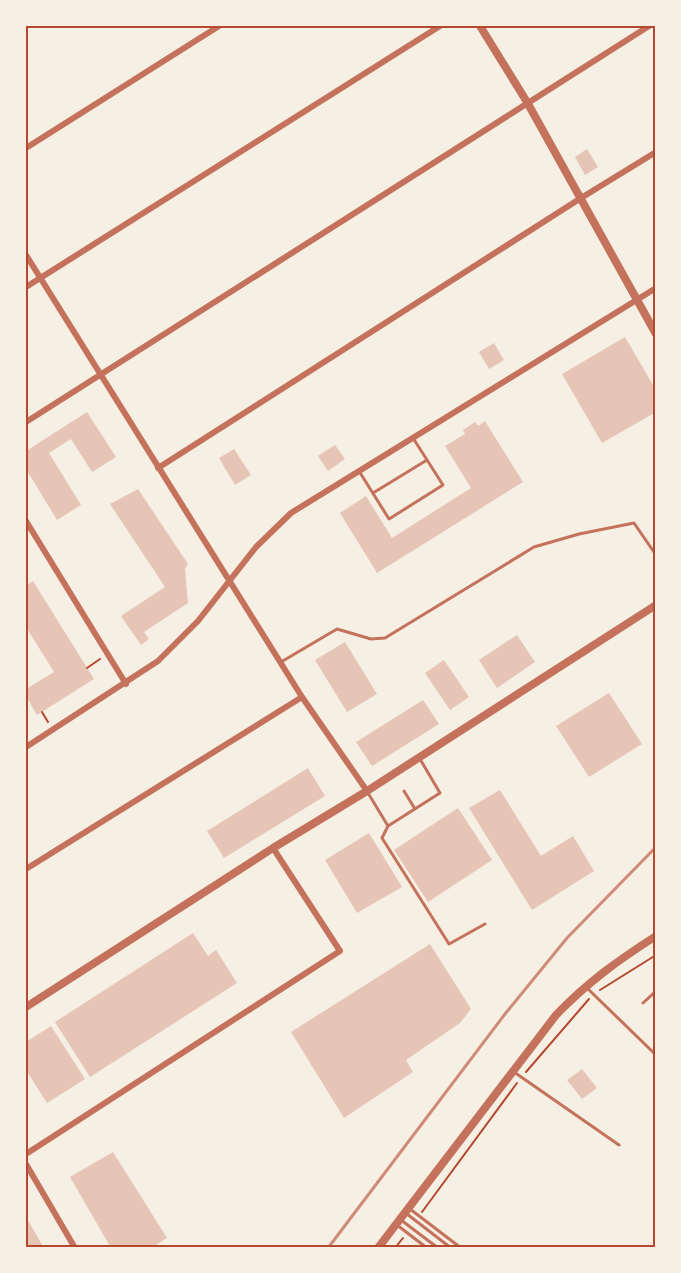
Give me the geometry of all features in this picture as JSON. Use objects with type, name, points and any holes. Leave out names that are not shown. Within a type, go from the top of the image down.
[{"type":"street","points":[[26,148],[219,26]]},
{"type":"street","points":[[26,287],[440,26]]},
{"type":"street","points":[[480,26],[527,102],[656,334]]},
{"type":"street","points":[[26,422],[649,26]]},
{"type":"street","points":[[158,468],[580,198],[656,152]]},
{"type":"street","points":[[26,255],[302,697],[367,791]]},
{"type":"street","points":[[26,747],[126,684],[158,661],[198,621],[256,547],[291,513],[656,288]]},
{"type":"street","points":[[26,521],[126,684]]},
{"type":"street","points":[[26,1007],[656,605]]},
{"type":"street","points":[[26,869],[302,697]]},
{"type":"street","points":[[26,1154],[340,951],[273,848]]},
{"type":"street","points":[[378,1248],[556,1016],[585,986],[617,961],[656,936]]},
{"type":"street","points":[[26,1164],[75,1248]]},
{"type":"lane","points":[[359,471],[389,519],[443,484],[413,438]]},
{"type":"lane","points":[[373,493],[427,459]]},
{"type":"lane","points":[[281,662],[337,629],[371,639],[385,638],[534,547],[579,534],[634,523],[656,555]]},
{"type":"lane","points":[[419,758],[441,793],[388,826],[382,838],[449,944],[485,924]]},
{"type":"lane","points":[[367,791],[388,826]]},
{"type":"lane","points":[[404,791],[415,809]]},
{"type":"lane","points":[[585,986],[656,1055]]},
{"type":"lane","points":[[643,1003],[656,991]]},
{"type":"lane","points":[[513,1071],[619,1145]]},
{"type":"lane","points":[[402,1216],[419,1216],[461,1248]]},
{"type":"lane","points":[[402,1216],[407,1232],[427,1248]]},
{"type":"lane","points":[[402,1216],[438,1248]]},
{"type":"lane","points":[[402,1216],[451,1248]]},
{"type":"path","points":[[87,668],[108,654]]},
{"type":"path","points":[[42,712],[52,730]]},
{"type":"path","points":[[419,1216],[550,1042]]},
{"type":"path","points":[[395,1248],[407,1232]]},
{"type":"building","points":[[587,149],[598,167],[585,175],[575,157]]},
{"type":"building","points":[[625,337],[656,390],[656,412],[602,443],[562,374]]},
{"type":"building","points":[[494,343],[504,360],[489,369],[479,352]]},
{"type":"building","points":[[87,412],[116,457],[92,472],[71,439],[49,453],[81,505],[57,520],[26,469],[26,451]]},
{"type":"building","points":[[485,421],[523,482],[377,573],[340,513],[366,496],[392,538],[471,488],[445,446],[465,434],[463,430],[475,422],[478,426]]},
{"type":"building","points":[[335,445],[345,459],[328,471],[318,456]]},
{"type":"building","points":[[234,449],[251,475],[235,485],[219,458]]},
{"type":"building","points":[[138,489],[188,564],[185,569],[188,603],[144,632],[149,639],[141,645],[121,616],[165,587],[110,504]]},
{"type":"building","points":[[33,581],[94,679],[37,715],[26,696],[26,689],[54,672],[26,627],[26,586]]},
{"type":"building","points":[[517,635],[535,662],[497,688],[479,660]]},
{"type":"building","points":[[345,642],[377,694],[347,712],[315,660]]},
{"type":"building","points":[[444,660],[469,697],[450,710],[425,673]]},
{"type":"building","points":[[609,693],[642,744],[589,777],[556,726]]},
{"type":"building","points":[[423,700],[439,724],[372,766],[356,742]]},
{"type":"building","points":[[308,768],[325,796],[224,858],[207,831]]},
{"type":"building","points":[[500,790],[541,856],[573,836],[594,871],[532,910],[469,808]]},
{"type":"building","points":[[458,808],[492,860],[428,902],[394,850]]},
{"type":"building","points":[[369,833],[402,887],[357,913],[325,860]]},
{"type":"building","points":[[193,933],[208,956],[216,950],[237,983],[90,1077],[55,1022]]},
{"type":"building","points":[[430,944],[471,1009],[460,1023],[406,1060],[413,1072],[344,1118],[291,1032]]},
{"type":"building","points":[[51,1026],[85,1079],[47,1103],[26,1070],[26,1042]]},
{"type":"building","points":[[582,1069],[597,1088],[582,1099],[567,1080]]},
{"type":"building","points":[[113,1152],[167,1238],[151,1248],[111,1248],[70,1177]]},
{"type":"building","points":[[26,1217],[44,1248],[26,1248]]},
{"type":"railway","points":[[328,1248],[505,1014],[567,938],[656,847]]}]
